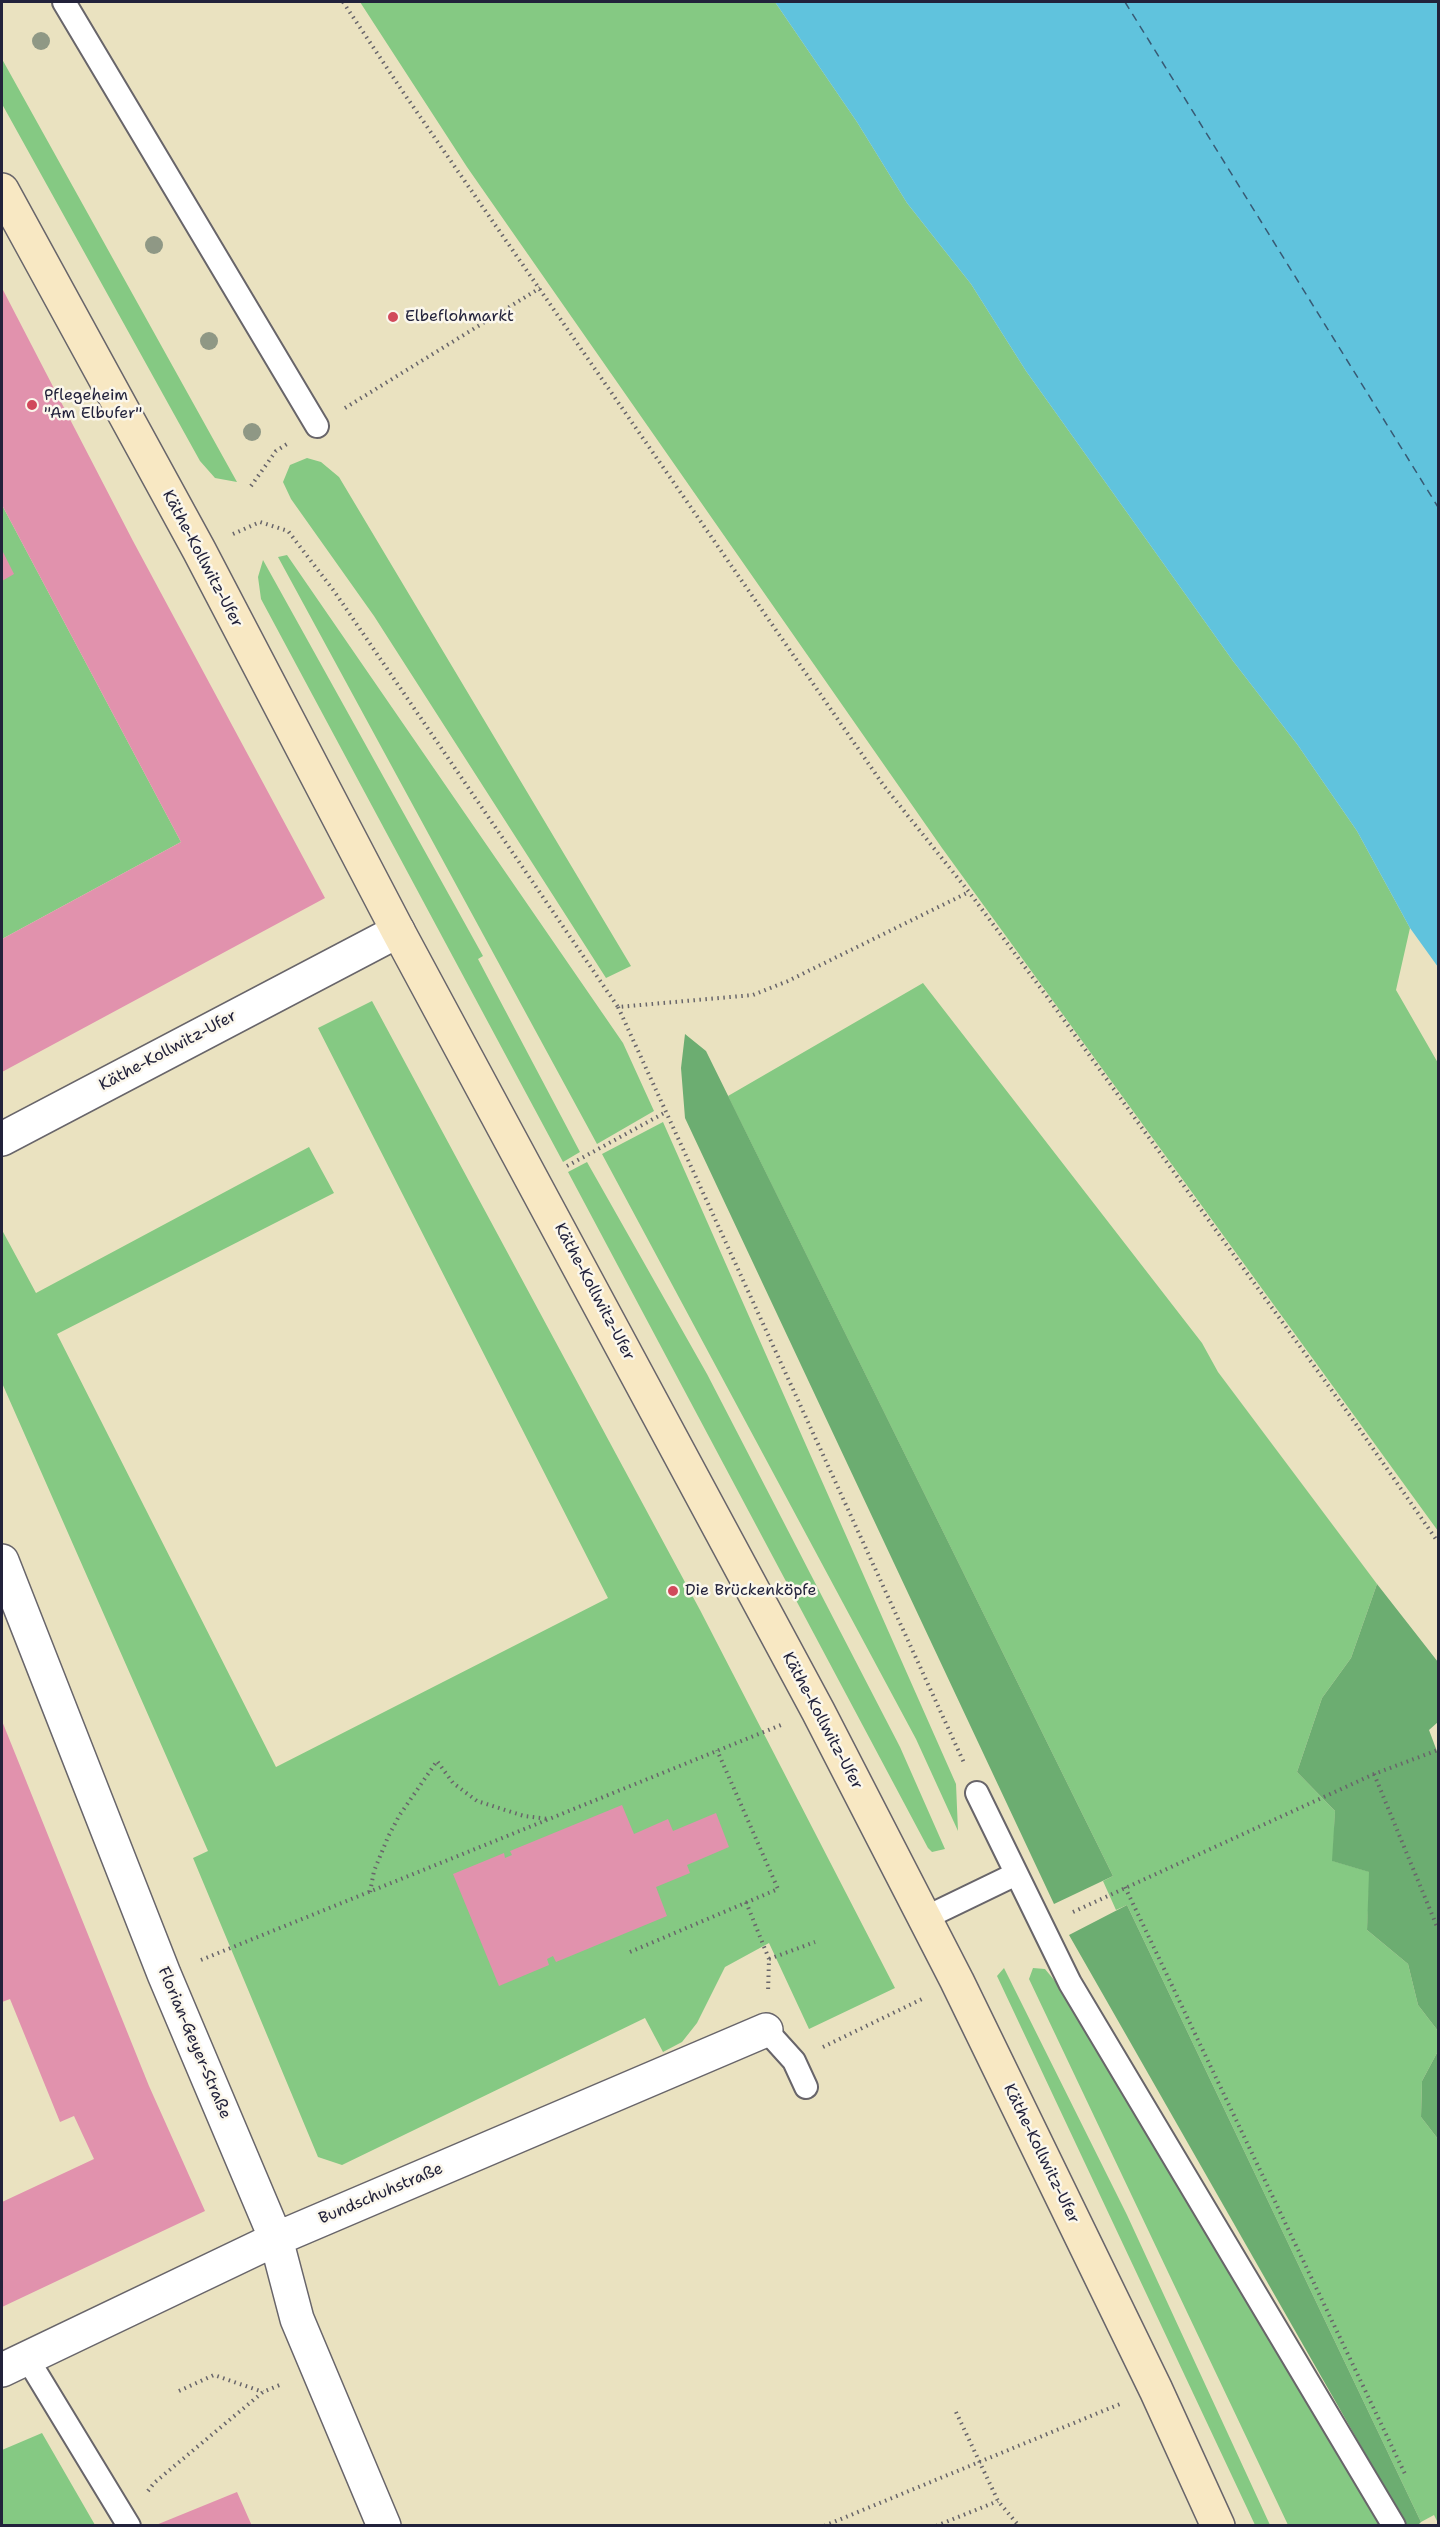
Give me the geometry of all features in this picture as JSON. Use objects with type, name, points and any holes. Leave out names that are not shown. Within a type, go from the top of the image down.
[{"type":"main road","name":"Käthe-Kollwitz-Ufer","points":[[2,190],[199,550],[398,931],[818,1711],[957,1982],[1156,2390],[1218,2526]]},
{"type":"street","name":"Käthe-Kollwitz-Ufer","points":[[2,1139],[398,931]]},
{"type":"street","name":"Florian-Geyer-Straße","points":[[2,1561],[164,1974],[276,2239],[297,2319],[384,2526]]},
{"type":"street","name":"Bundschuhstraße","points":[[14,2364],[276,2239],[766,2030]]},
{"type":"lane","points":[[64,2],[317,426]]},
{"type":"lane","points":[[977,1793],[1070,1983],[1394,2526]]},
{"type":"lane","points":[[925,1918],[1016,1874]]},
{"type":"lane","points":[[766,2030],[794,2061],[806,2087]]},
{"type":"lane","points":[[14,2364],[128,2523]]},
{"type":"path","points":[[344,2],[403,92],[884,786],[969,892],[1048,998],[1345,1408],[1438,1542]]},
{"type":"path","points":[[251,486],[276,451],[540,288]]},
{"type":"path","points":[[260,522],[288,531],[334,591],[618,1007],[977,1793]]},
{"type":"path","points":[[618,1007],[753,995],[788,981],[969,892]]},
{"type":"path","points":[[583,1157],[666,1112]]},
{"type":"path","points":[[164,1974],[818,1711]]},
{"type":"path","points":[[630,1952],[778,1889],[717,1750]]},
{"type":"path","points":[[1042,1926],[1374,1774],[1438,1750]]},
{"type":"path","points":[[370,1892],[374,1871],[399,1816],[437,1761],[453,1783],[477,1801],[524,1816],[550,1819]]},
{"type":"path","points":[[1374,1774],[1438,1929]]},
{"type":"path","points":[[1125,1887],[1409,2482]]},
{"type":"path","points":[[746,1902],[769,1959],[815,1942]]},
{"type":"path","points":[[794,2061],[957,1982]]},
{"type":"path","points":[[179,2391],[214,2375],[262,2392]]},
{"type":"path","points":[[128,2523],[154,2483],[262,2392],[284,2384]]},
{"type":"path","points":[[824,2526],[1121,2404]]},
{"type":"path","points":[[956,2412],[998,2501],[1019,2526]]},
{"type":"path","points":[[936,2526],[998,2501]]},
{"type":"green space","points":[[360,2],[775,2],[857,122],[907,203],[971,284],[1026,371],[1233,661],[1297,744],[1357,831],[1410,928],[1396,990],[1438,1063],[1438,1531],[942,848],[467,167]]},
{"type":"green space","points":[[2,59],[237,482],[215,478],[200,461],[2,104]]},
{"type":"green space","points":[[307,458],[321,462],[339,477],[631,966],[606,978],[374,616],[291,499],[283,482],[290,465]]},
{"type":"green space","points":[[2,505],[181,842],[2,939]]},
{"type":"green space","points":[[287,555],[623,1043],[654,1111],[597,1144],[278,557]]},
{"type":"green space","points":[[263,560],[483,956],[478,959],[580,1152],[563,1162],[261,599],[258,577]]},
{"type":"green space","points":[[923,983],[1202,1343],[1218,1372],[1377,1584],[1351,1658],[1322,1698],[1297,1772],[1335,1811],[1333,1861],[1370,1872],[1367,1930],[1408,1964],[1418,2005],[1438,2031],[1438,2051],[1422,2081],[1421,2117],[1438,2139],[1438,2523],[1434,2515],[1421,2522],[1127,1905],[1116,1910],[1103,1881],[1113,1876],[728,1096]]},
{"type":"green space","points":[[372,1001],[700,1610],[895,1988],[809,2029],[769,1943],[725,1967],[697,2023],[682,2042],[663,2052],[645,2018],[342,2165],[318,2157],[193,1858],[208,1851],[2,1383],[2,1230],[36,1293],[309,1147],[334,1193],[57,1334],[276,1767],[608,1598],[318,1028]]},
{"type":"green space","points":[[685,1034],[706,1051],[1113,1876],[1054,1904],[685,1118],[681,1068]]},
{"type":"green space","points":[[663,1122],[956,1784],[958,1831],[916,1739],[602,1154]]},
{"type":"green space","points":[[587,1162],[707,1374],[900,1747],[945,1849],[932,1852],[928,1848],[568,1172]]},
{"type":"green space","points":[[1377,1584],[1438,1662],[1438,1722],[1429,1730],[1438,1754],[1438,2031],[1418,2005],[1408,1964],[1367,1930],[1369,1872],[1332,1861],[1335,1811],[1297,1772],[1322,1698],[1351,1658]]},
{"type":"green space","points":[[1127,1905],[1421,2522],[1418,2525],[1406,2525],[1069,1935]]},
{"type":"green space","points":[[1004,1968],[1127,2215],[1270,2525],[1255,2525],[997,1976]]},
{"type":"green space","points":[[1033,1968],[1045,1969],[1064,1992],[1382,2525],[1288,2525],[1029,1979]]},
{"type":"green space","points":[[1438,2051],[1438,2139],[1421,2117],[1422,2081]]},
{"type":"green space","points":[[42,2433],[95,2525],[2,2525],[2,2450]]},
{"type":"water","points":[[775,2],[1438,2],[1438,967],[1410,928],[1357,831],[1297,744],[1233,661],[1026,371],[971,284],[907,203],[857,122]]},
{"type":"building","points":[[2,288],[133,541],[325,898],[2,1072],[2,939],[181,842],[2,505]]},
{"type":"building","points":[[2,550],[14,574],[2,581]]},
{"type":"building","points":[[2,1721],[149,2086],[205,2211],[2,2307],[2,2202],[94,2159],[74,2116],[60,2122],[10,1999],[2,2002]]},
{"type":"building","points":[[622,1805],[634,1834],[668,1819],[673,1831],[716,1813],[729,1847],[687,1865],[690,1873],[656,1887],[667,1916],[556,1962],[553,1956],[547,1959],[549,1965],[499,1986],[453,1874],[504,1853],[505,1858],[512,1855],[510,1851]]},
{"type":"building","points":[[237,2492],[252,2526],[156,2526],[156,2525]]},
{"type":"ferry route","points":[[1125,2],[1438,507]]},
{"type":"place","name":"Elbeflohmarkt","points":[[393,317]]},
{"type":"place","name":"Pflegeheim \"Am Elbufer\"","points":[[32,405]]},
{"type":"place","name":"Die Brückenköpfe","points":[[673,1591]]}]
